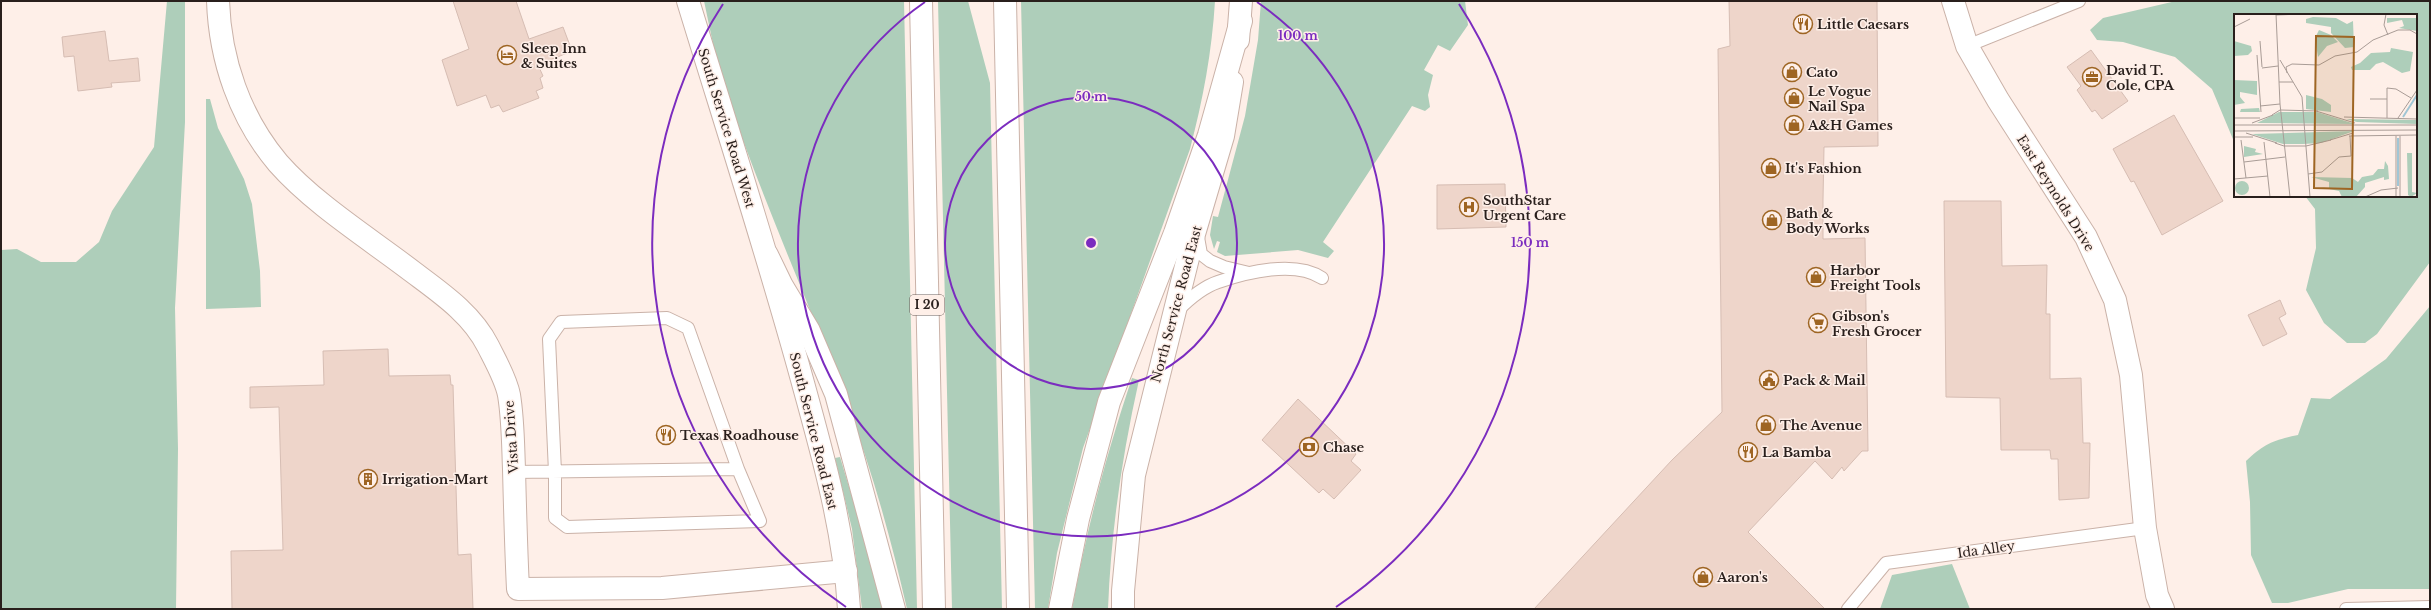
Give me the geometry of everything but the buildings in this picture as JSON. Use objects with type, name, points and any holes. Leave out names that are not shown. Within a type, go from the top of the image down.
[{"type":"main road","name":"Vista Drive","points":[[218,1],[219,27],[227,66],[239,100],[256,132],[278,163],[307,191],[446,298],[468,317],[487,344],[508,392],[514,472],[518,589],[662,588],[846,572]]},
{"type":"main road","name":"South Service Road West","points":[[688,1],[767,255]]},
{"type":"main road","name":"I 20","points":[[921,1],[934,609]]},
{"type":"main road","points":[[1005,1],[1018,609]]},
{"type":"main road","name":"East Reynolds Drive","points":[[1953,1],[1967,46],[1998,100],[2086,237],[2115,300],[2131,375],[2145,528],[2158,595],[2163,609]]},
{"type":"main road","points":[[1060,609],[1078,519],[1109,402],[1175,233],[1209,135],[1241,11]]},
{"type":"main road","name":"North Service Road East","points":[[1123,609],[1134,475],[1197,224],[1224,136],[1241,11]]},
{"type":"main road","name":"South Service Road East","points":[[767,255],[824,459],[846,572],[849,609]]},
{"type":"main road","points":[[767,255],[782,286],[809,331],[836,394],[894,609]]},
{"type":"lane","points":[[1967,46],[2079,1]]},
{"type":"lane","points":[[1197,224],[1201,254],[1210,261],[1224,267],[1251,274]]},
{"type":"lane","points":[[1173,315],[1202,290],[1218,282],[1251,274],[1291,269],[1307,271],[1322,278]]},
{"type":"lane","points":[[667,318],[688,328],[738,469],[760,521],[567,526],[555,518],[555,472],[549,339],[561,322],[667,318]]},
{"type":"lane","points":[[514,472],[738,469]]},
{"type":"lane","name":"Ida Alley","points":[[1848,609],[1886,564],[2145,528]]},
{"type":"lane","points":[[2346,609],[2430,607]]},
{"type":"green space","points":[[167,1],[185,1],[185,122],[175,308],[178,449],[176,609],[1,609],[1,250],[17,249],[41,262],[76,262],[99,242],[112,211],[154,147]]},
{"type":"green space","points":[[704,1],[904,1],[917,609],[907,609],[888,530],[873,478],[831,364],[771,213],[728,98],[714,50]]},
{"type":"green space","points":[[938,1],[968,1],[990,83],[1002,609],[952,609]]},
{"type":"green space","points":[[1021,1],[1215,1],[1212,38],[1206,75],[1190,149],[1083,448],[1057,553],[1048,609],[1035,609]]},
{"type":"green space","points":[[1261,1],[1465,1],[1468,25],[1450,51],[1438,45],[1424,70],[1433,75],[1428,95],[1430,107],[1425,111],[1412,106],[1323,242],[1334,251],[1328,258],[1298,250],[1225,256],[1217,252],[1220,242],[1217,241],[1214,249],[1210,235],[1213,216],[1218,217],[1245,116],[1258,40]]},
{"type":"green space","points":[[2176,1],[2430,1],[2430,262],[2377,334],[2365,343],[2347,343],[2324,323],[2306,290],[2316,248],[2315,209],[2306,197],[2417,197],[2417,14],[2234,14],[2234,142],[2212,89],[2175,57],[2123,42],[2097,40],[2090,30],[2103,18]]},
{"type":"green space","points":[[206,99],[210,99],[218,128],[244,179],[252,204],[260,271],[261,307],[206,309]]},
{"type":"green space","points":[[2430,306],[2430,589],[2348,589],[2288,603],[2272,603],[2251,555],[2250,502],[2246,461],[2258,450],[2269,444],[2298,435],[2311,398],[2330,399],[2386,359]]},
{"type":"green space","points":[[1132,378],[1139,380],[1127,437],[1118,494],[1109,580],[1108,609],[1072,609],[1098,492]]},
{"type":"green space","points":[[840,457],[869,553],[882,609],[862,609],[852,529],[835,458]]},
{"type":"green space","points":[[1952,564],[1970,609],[1880,609],[1892,575]]},
{"type":"place","name":"Little Caesars","points":[[1803,24]]},
{"type":"place","name":"Sleep Inn & Suites","points":[[507,55]]},
{"type":"place","name":"Cato","points":[[1792,72]]},
{"type":"place","name":"David T. Cole, CPA","points":[[2092,77]]},
{"type":"place","name":"Le Vogue Nail Spa","points":[[1794,98]]},
{"type":"place","name":"A&H Games","points":[[1794,125]]},
{"type":"place","name":"It's Fashion","points":[[1771,168]]},
{"type":"place","name":"SouthStar Urgent Care","points":[[1469,207]]},
{"type":"place","name":"Bath & Body Works","points":[[1772,220]]},
{"type":"place","name":"Harbor Freight Tools","points":[[1816,277]]},
{"type":"place","name":"Gibson's Fresh Grocer","points":[[1818,323]]},
{"type":"place","name":"Pack & Mail","points":[[1769,380]]},
{"type":"place","name":"The Avenue","points":[[1766,425]]},
{"type":"place","name":"Texas Roadhouse","points":[[666,435]]},
{"type":"place","name":"Chase","points":[[1309,447]]},
{"type":"place","name":"La Bamba","points":[[1748,452]]},
{"type":"place","name":"Irrigation-Mart","points":[[368,479]]},
{"type":"place","name":"Aaron's","points":[[1703,577]]}]
